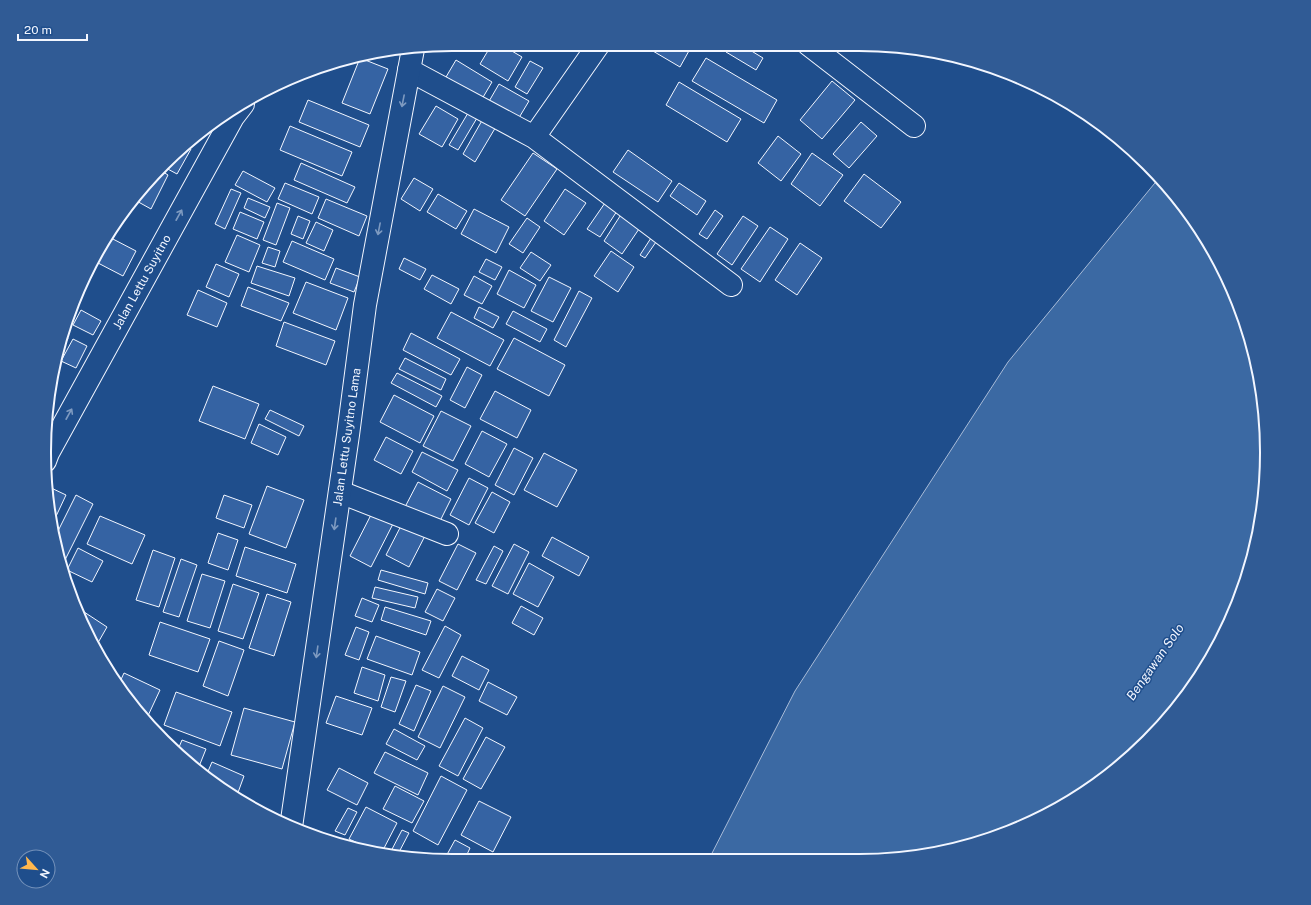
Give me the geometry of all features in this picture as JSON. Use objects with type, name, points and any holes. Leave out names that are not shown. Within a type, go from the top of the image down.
[{"type":"main road","points":[[534,137],[594,51]]},
{"type":"main road","points":[[817,51],[914,126]]},
{"type":"main road","points":[[411,60],[534,137],[731,285]]},
{"type":"main road","name":"Jalan Lettu Suyitno Lama","points":[[292,820],[340,492],[365,305],[411,60]]},
{"type":"main road","name":"Jalan Lettu Suyitno","points":[[51,447],[234,116]]},
{"type":"main road","points":[[340,492],[447,534]]},
{"type":"water","name":"Bengawan Solo","points":[[1155,183],[1177,208],[1192,229],[1219,275],[1239,323],[1257,400],[1260,452],[1259,479],[1257,505],[1252,531],[1239,582],[1219,630],[1206,653],[1177,697],[1160,717],[1123,754],[1103,771],[1082,786],[1036,813],[988,833],[937,846],[911,851],[885,853],[712,854],[795,691],[1008,362]]},
{"type":"building","points":[[488,51],[512,51],[522,57],[508,81],[480,64]]},
{"type":"building","points":[[653,51],[689,51],[680,67]]},
{"type":"building","points":[[752,51],[763,58],[756,70],[726,52]]},
{"type":"building","points":[[706,58],[777,100],[764,123],[692,81]]},
{"type":"building","points":[[456,60],[492,82],[482,99],[446,77]]},
{"type":"building","points":[[367,61],[388,69],[370,114],[342,103],[358,63]]},
{"type":"building","points":[[530,61],[543,68],[527,94],[515,87]]},
{"type":"building","points":[[832,81],[855,100],[822,139],[800,120]]},
{"type":"building","points":[[679,82],[741,119],[727,142],[666,105]]},
{"type":"building","points":[[499,84],[529,101],[517,121],[488,103]]},
{"type":"building","points":[[308,100],[369,125],[360,147],[299,122]]},
{"type":"building","points":[[436,106],[458,119],[442,147],[419,134]]},
{"type":"building","points":[[468,113],[477,118],[458,150],[449,145]]},
{"type":"building","points":[[484,117],[497,125],[475,162],[463,154]]},
{"type":"building","points":[[861,122],[877,136],[849,168],[833,154]]},
{"type":"building","points":[[290,126],[352,152],[342,176],[280,150]]},
{"type":"building","points":[[778,136],[801,154],[781,181],[758,163]]},
{"type":"building","points":[[191,149],[177,174],[169,169]]},
{"type":"building","points":[[628,150],[672,181],[658,202],[613,172]]},
{"type":"building","points":[[533,153],[557,169],[525,216],[501,200]]},
{"type":"building","points":[[812,153],[843,175],[820,206],[791,184]]},
{"type":"building","points":[[301,163],[355,187],[347,203],[294,180]]},
{"type":"building","points":[[243,171],[275,188],[267,202],[235,185]]},
{"type":"building","points":[[165,173],[168,175],[151,209],[139,202]]},
{"type":"building","points":[[864,174],[901,202],[881,228],[844,201]]},
{"type":"building","points":[[414,178],[433,189],[420,211],[401,199]]},
{"type":"building","points":[[285,183],[319,197],[312,214],[278,199]]},
{"type":"building","points":[[679,183],[706,201],[697,215],[670,196]]},
{"type":"building","points":[[231,189],[241,193],[225,229],[215,224]]},
{"type":"building","points":[[565,189],[586,203],[564,235],[544,221]]},
{"type":"building","points":[[438,194],[467,211],[456,229],[427,212]]},
{"type":"building","points":[[248,198],[270,207],[265,218],[244,208]]},
{"type":"building","points":[[326,199],[367,216],[359,236],[318,218]]},
{"type":"building","points":[[607,200],[619,208],[600,237],[587,229]]},
{"type":"building","points":[[277,203],[290,208],[276,245],[263,240]]},
{"type":"building","points":[[474,209],[509,227],[496,253],[461,234]]},
{"type":"building","points":[[715,210],[723,216],[707,239],[699,234]]},
{"type":"building","points":[[240,212],[264,222],[257,239],[233,229]]},
{"type":"building","points":[[622,213],[641,226],[622,254],[604,241]]},
{"type":"building","points":[[298,216],[310,221],[303,239],[291,234]]},
{"type":"building","points":[[743,216],[758,226],[732,265],[717,254]]},
{"type":"building","points":[[527,218],[540,227],[523,253],[509,244]]},
{"type":"building","points":[[316,222],[333,230],[324,251],[306,243]]},
{"type":"building","points":[[770,227],[788,239],[760,282],[741,269]]},
{"type":"building","points":[[237,235],[260,245],[249,272],[225,262]]},
{"type":"building","points":[[651,238],[656,242],[645,258],[640,255]]},
{"type":"building","points":[[113,239],[136,251],[123,276],[99,263]]},
{"type":"building","points":[[292,241],[334,259],[325,280],[283,262]]},
{"type":"building","points":[[800,243],[822,258],[797,295],[775,280]]},
{"type":"building","points":[[268,247],[280,251],[275,267],[262,263]]},
{"type":"building","points":[[611,251],[634,267],[618,292],[594,276]]},
{"type":"building","points":[[531,252],[551,265],[540,281],[520,268]]},
{"type":"building","points":[[404,258],[426,269],[420,280],[399,269]]},
{"type":"building","points":[[486,259],[502,267],[495,280],[479,272]]},
{"type":"building","points":[[216,264],[239,274],[229,297],[206,287]]},
{"type":"building","points":[[257,266],[295,278],[289,296],[251,283]]},
{"type":"building","points":[[336,268],[360,277],[354,292],[330,283]]},
{"type":"building","points":[[509,270],[536,285],[524,308],[497,294]]},
{"type":"building","points":[[432,275],[459,289],[451,304],[424,289]]},
{"type":"building","points":[[474,276],[492,286],[482,304],[464,295]]},
{"type":"building","points":[[549,277],[571,288],[553,322],[531,311]]},
{"type":"building","points":[[306,282],[348,298],[336,330],[293,313]]},
{"type":"building","points":[[248,287],[289,303],[281,321],[241,306]]},
{"type":"building","points":[[198,290],[227,303],[217,327],[187,315]]},
{"type":"building","points":[[579,291],[592,298],[566,347],[554,340]]},
{"type":"building","points":[[479,307],[499,317],[493,328],[474,318]]},
{"type":"building","points":[[81,310],[101,321],[93,335],[73,325]]},
{"type":"building","points":[[513,311],[547,329],[540,342],[506,324]]},
{"type":"building","points":[[451,312],[504,340],[490,366],[437,338]]},
{"type":"building","points":[[284,322],[335,341],[326,365],[276,346]]},
{"type":"building","points":[[411,333],[460,359],[451,375],[403,350]]},
{"type":"building","points":[[514,338],[565,365],[549,396],[497,369]]},
{"type":"building","points":[[73,339],[87,346],[76,368],[62,361]]},
{"type":"building","points":[[405,358],[446,379],[441,390],[399,369]]},
{"type":"building","points":[[467,367],[482,375],[465,408],[450,400]]},
{"type":"building","points":[[397,373],[442,396],[436,407],[391,383]]},
{"type":"building","points":[[213,386],[259,404],[245,439],[199,421]]},
{"type":"building","points":[[495,391],[531,410],[517,438],[480,419]]},
{"type":"building","points":[[394,395],[434,416],[420,443],[380,422]]},
{"type":"building","points":[[270,410],[304,426],[299,436],[265,419]]},
{"type":"building","points":[[441,411],[471,426],[453,461],[423,446]]},
{"type":"building","points":[[259,424],[286,437],[278,455],[251,443]]},
{"type":"building","points":[[482,431],[507,444],[489,477],[465,464]]},
{"type":"building","points":[[386,437],[413,451],[401,474],[374,460]]},
{"type":"building","points":[[514,448],[533,458],[514,495],[495,485]]},
{"type":"building","points":[[422,452],[458,470],[447,491],[412,472]]},
{"type":"building","points":[[544,453],[577,470],[557,507],[524,490]]},
{"type":"building","points":[[469,478],[488,488],[469,525],[450,515]]},
{"type":"building","points":[[418,482],[451,499],[438,525],[405,507]]},
{"type":"building","points":[[267,486],[304,500],[286,548],[249,534]]},
{"type":"building","points":[[53,489],[66,495],[56,516]]},
{"type":"building","points":[[492,492],[510,502],[494,533],[475,523]]},
{"type":"building","points":[[76,495],[93,504],[66,559],[59,530]]},
{"type":"building","points":[[224,495],[252,505],[244,528],[216,518]]},
{"type":"building","points":[[375,507],[396,518],[371,567],[350,556]]},
{"type":"building","points":[[100,516],[145,535],[132,564],[87,544]]},
{"type":"building","points":[[404,520],[427,532],[409,567],[386,555]]},
{"type":"building","points":[[218,533],[238,540],[228,570],[208,563]]},
{"type":"building","points":[[552,537],[589,557],[579,576],[542,556]]},
{"type":"building","points":[[458,544],[476,553],[457,590],[439,581]]},
{"type":"building","points":[[514,544],[529,552],[508,594],[492,586]]},
{"type":"building","points":[[494,546],[503,551],[486,584],[476,580]]},
{"type":"building","points":[[245,547],[296,564],[287,593],[236,576]]},
{"type":"building","points":[[78,548],[103,561],[92,582],[69,571],[68,568]]},
{"type":"building","points":[[153,550],[175,558],[159,607],[136,600]]},
{"type":"building","points":[[181,559],[197,565],[179,617],[163,612]]},
{"type":"building","points":[[529,563],[554,577],[538,607],[513,594]]},
{"type":"building","points":[[381,570],[428,583],[425,594],[378,580]]},
{"type":"building","points":[[202,574],[225,581],[210,628],[187,621]]},
{"type":"building","points":[[233,584],[259,593],[243,639],[218,631]]},
{"type":"building","points":[[375,587],[418,597],[415,608],[372,598]]},
{"type":"building","points":[[437,589],[455,598],[443,621],[425,612]]},
{"type":"building","points":[[267,594],[291,602],[274,656],[249,648]]},
{"type":"building","points":[[362,598],[379,605],[372,622],[355,616]]},
{"type":"building","points":[[521,606],[543,618],[534,635],[512,623]]},
{"type":"building","points":[[385,607],[431,621],[426,635],[381,620]]},
{"type":"building","points":[[85,612],[107,627],[99,642]]},
{"type":"building","points":[[160,622],[210,639],[198,672],[149,655]]},
{"type":"building","points":[[445,626],[461,635],[439,678],[422,670]]},
{"type":"building","points":[[356,627],[369,632],[359,660],[345,655]]},
{"type":"building","points":[[376,636],[420,652],[412,675],[367,659]]},
{"type":"building","points":[[219,641],[244,650],[228,696],[203,686]]},
{"type":"building","points":[[462,656],[489,670],[479,690],[452,676]]},
{"type":"building","points":[[362,667],[385,675],[378,701],[354,693]]},
{"type":"building","points":[[124,673],[160,690],[149,714],[134,697],[121,679]]},
{"type":"building","points":[[391,677],[406,681],[395,712],[381,707]]},
{"type":"building","points":[[488,682],[517,697],[507,715],[479,701]]},
{"type":"building","points":[[416,685],[431,691],[414,731],[399,724]]},
{"type":"building","points":[[443,686],[465,697],[440,748],[418,737]]},
{"type":"building","points":[[176,692],[232,712],[220,746],[164,725]]},
{"type":"building","points":[[336,696],[372,708],[362,735],[326,723]]},
{"type":"building","points":[[244,708],[295,722],[282,769],[231,755]]},
{"type":"building","points":[[465,718],[483,728],[458,776],[439,766]]},
{"type":"building","points":[[394,729],[425,746],[417,760],[386,744]]},
{"type":"building","points":[[486,737],[505,747],[481,789],[463,779]]},
{"type":"building","points":[[182,740],[206,749],[200,764],[188,754],[180,746]]},
{"type":"building","points":[[385,752],[428,773],[418,795],[374,773]]},
{"type":"building","points":[[212,762],[244,776],[238,792],[229,786],[208,771]]},
{"type":"building","points":[[339,768],[368,783],[357,805],[327,790]]},
{"type":"building","points":[[441,776],[467,790],[438,845],[413,831]]},
{"type":"building","points":[[395,786],[424,801],[412,823],[383,809]]},
{"type":"building","points":[[479,801],[511,817],[493,852],[461,835]]},
{"type":"building","points":[[366,807],[397,823],[384,848],[349,839]]},
{"type":"building","points":[[348,808],[357,812],[345,835],[335,831]]},
{"type":"building","points":[[402,830],[409,833],[400,851],[392,849]]},
{"type":"building","points":[[455,840],[470,848],[467,854],[447,854]]}]
